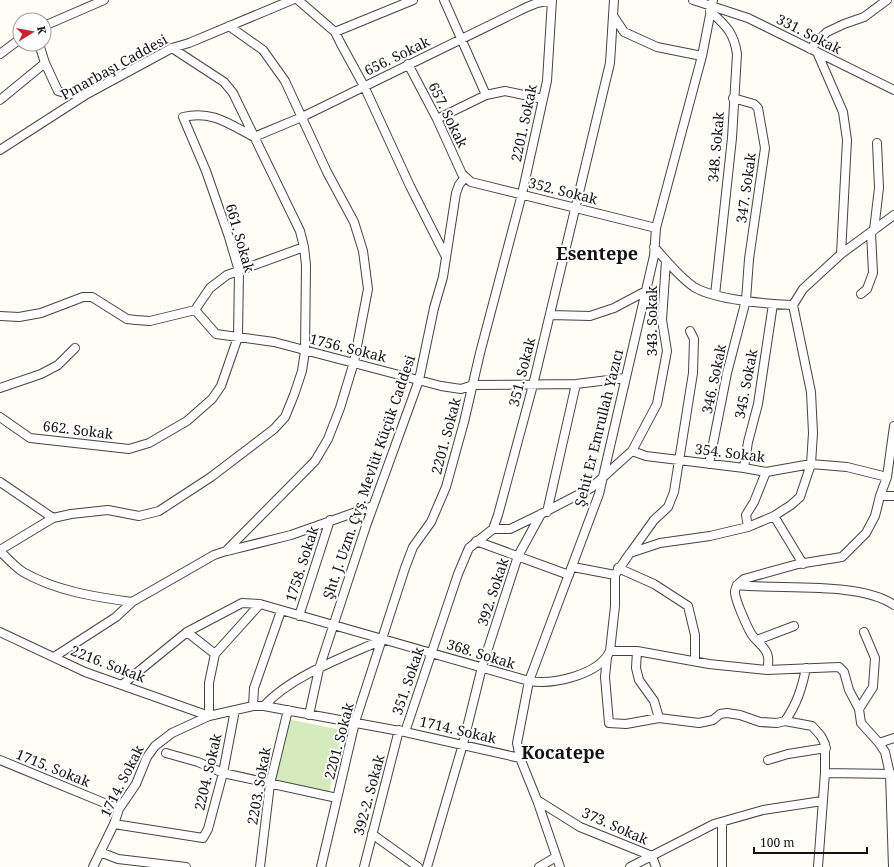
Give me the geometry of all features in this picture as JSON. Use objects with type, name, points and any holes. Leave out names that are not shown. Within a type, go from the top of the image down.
[{"type":"street","points":[[84,8],[89,0]]},
{"type":"street","points":[[52,22],[104,0]]},
{"type":"street","name":"Pınarbaşı Caddesi","points":[[0,150],[87,94],[172,48],[292,0]]},
{"type":"street","points":[[298,0],[335,32],[364,86],[410,186],[445,256]]},
{"type":"street","points":[[335,32],[413,0]]},
{"type":"street","points":[[444,0],[486,94]]},
{"type":"street","name":"656. Sokak","points":[[254,137],[302,117],[408,64],[537,3],[552,0]]},
{"type":"street","name":"2201. Sokak","points":[[321,867],[356,722],[382,640],[413,547],[431,522],[446,486],[503,261],[522,194],[547,81],[552,0]]},
{"type":"street","name":"351. Sokak","points":[[402,731],[432,652],[458,574],[469,548],[476,541],[493,530],[498,515],[550,315],[610,63],[614,0]]},
{"type":"street","name":"331. Sokak","points":[[693,0],[748,18],[894,90]]},
{"type":"street","points":[[841,254],[847,140],[843,112],[814,51],[827,32],[864,17],[887,0]]},
{"type":"street","name":"Şehit Er Emrullah Yazıcı","points":[[560,867],[537,800],[520,758],[517,743],[529,681],[573,567],[599,494],[646,291],[656,228],[702,56],[711,6]]},
{"type":"street","name":"348. Sokak","points":[[711,6],[726,25],[735,40],[737,54],[733,98],[732,138],[715,295]]},
{"type":"street","points":[[614,17],[624,32],[657,47],[702,56]]},
{"type":"street","points":[[226,551],[315,462],[328,439],[340,408],[354,362],[368,289],[363,251],[354,222],[327,172],[285,81],[263,50],[229,26]]},
{"type":"street","points":[[0,54],[12,45]]},
{"type":"street","points":[[132,602],[86,596],[52,585],[22,571],[0,551],[53,518],[71,514],[108,510],[139,516],[159,510],[207,480],[274,429],[284,416],[296,389],[305,351],[306,265],[300,231],[233,93],[224,82],[172,48]]},
{"type":"street","points":[[42,52],[58,91],[68,94],[87,94]]},
{"type":"street","points":[[0,100],[45,63]]},
{"type":"street","name":"657. Sokak","points":[[408,64],[465,177]]},
{"type":"street","points":[[437,119],[486,94],[505,91],[543,99]]},
{"type":"street","name":"347. Sokak","points":[[733,98],[754,104],[758,108],[762,120],[765,148],[749,259],[746,300]]},
{"type":"street","name":"661. Sokak","points":[[135,447],[149,443],[187,421],[212,399],[221,386],[238,337],[239,271],[206,171],[183,117],[197,114],[219,118],[254,137]]},
{"type":"street","points":[[861,294],[868,289],[874,272],[873,231],[879,188],[877,143]]},
{"type":"street","points":[[445,256],[458,185],[465,177]]},
{"type":"street","name":"352. Sokak","points":[[465,177],[471,182],[656,228]]},
{"type":"street","points":[[630,553],[660,543],[710,536],[748,527],[774,516],[800,497],[811,464],[813,433],[810,392],[794,305],[803,289],[841,254],[894,215]]},
{"type":"street","points":[[0,316],[19,317],[41,312],[83,297],[92,297],[127,319],[150,321],[195,310],[210,288],[227,275],[304,247]]},
{"type":"street","points":[[654,247],[666,261],[694,287],[715,295],[773,304],[794,305]]},
{"type":"street","name":"Şht. J. Uzm. Çvş. Mevlüt Küçük Caddesi","points":[[308,715],[319,668],[419,380],[434,308],[443,277],[445,256]]},
{"type":"street","name":"343. Sokak","points":[[493,530],[510,529],[591,488],[632,451],[657,404],[667,351],[662,320],[666,261]]},
{"type":"street","points":[[550,315],[590,316],[614,308],[646,291]]},
{"type":"street","name":"346. Sokak","points":[[710,464],[727,373],[746,300]]},
{"type":"street","name":"345. Sokak","points":[[744,468],[748,442],[758,404],[773,304]]},
{"type":"street","name":"1756. Sokak","points":[[195,310],[216,334],[274,342],[419,380],[461,389],[472,384],[576,384],[625,378]]},
{"type":"street","points":[[690,331],[694,339],[693,373],[674,492],[668,507],[654,520],[616,572],[615,606],[605,677],[608,723],[626,724],[659,718],[699,723],[713,720],[720,714],[727,713],[740,715],[769,724],[785,721],[812,726],[822,736],[826,748],[818,867]]},
{"type":"street","points":[[0,388],[41,374],[58,365],[75,348]]},
{"type":"street","name":"392. Sokak","points":[[427,867],[463,744],[482,667],[518,556],[544,513],[576,384]]},
{"type":"street","name":"662. Sokak","points":[[0,417],[30,438],[129,449],[135,447]]},
{"type":"street","points":[[767,670],[769,662],[764,647],[752,634],[734,593],[737,585],[744,579],[803,564],[842,557],[866,533],[875,516],[886,477],[894,426]]},
{"type":"street","name":"354. Sokak","points":[[632,451],[646,456],[766,472],[811,464],[847,467],[886,477]]},
{"type":"street","points":[[748,527],[746,515],[754,502],[766,472]]},
{"type":"street","points":[[0,482],[53,518]]},
{"type":"street","points":[[880,496],[894,496]]},
{"type":"street","points":[[54,656],[116,617],[132,602],[214,555],[290,535],[374,506]]},
{"type":"street","points":[[774,516],[803,564]]},
{"type":"street","name":"1758. Sokak","points":[[299,616],[330,520]]},
{"type":"street","points":[[476,541],[569,575]]},
{"type":"street","points":[[573,567],[616,572],[654,584],[688,606],[695,635],[695,660]]},
{"type":"street","points":[[737,585],[827,589],[867,594],[885,598],[894,605]]},
{"type":"street","name":"368. Sokak","points":[[123,684],[187,632],[242,603],[260,604],[529,681],[544,682],[576,676],[608,654]]},
{"type":"street","points":[[209,716],[209,683],[215,654],[260,604]]},
{"type":"street","name":"1758. Sokak","points":[[253,706],[254,688],[281,611]]},
{"type":"street","points":[[757,640],[794,626]]},
{"type":"street","name":"2216. Sokak","points":[[0,632],[54,656],[85,672],[123,684],[209,716]]},
{"type":"street","points":[[187,632],[215,654]]},
{"type":"street","points":[[859,708],[873,687],[875,658],[864,632]]},
{"type":"street","points":[[264,706],[285,688],[319,668],[382,640]]},
{"type":"street","points":[[608,654],[637,651],[671,658],[695,660],[708,664],[767,670],[839,667],[844,672],[849,690],[859,708],[861,723],[885,752],[892,774],[893,867]]},
{"type":"street","points":[[637,651],[636,668],[638,680],[654,701],[659,718]]},
{"type":"street","points":[[785,721],[795,707],[801,693],[806,668]]},
{"type":"street","name":"1714. Sokak","points":[[92,867],[114,824],[119,809],[136,784],[147,757],[155,746],[172,733],[209,716],[253,706],[264,706],[402,731],[520,758]]},
{"type":"street","name":"2204. Sokak","points":[[114,824],[203,838],[208,829],[223,773],[235,710]]},
{"type":"street","name":"2203. Sokak","points":[[260,867],[270,784],[288,710]]},
{"type":"street","name":"392-2. Sokak","points":[[364,867],[402,731]]},
{"type":"street","points":[[879,743],[894,738]]},
{"type":"street","points":[[768,760],[788,754],[826,748]]},
{"type":"street","points":[[166,753],[198,762],[223,773],[338,798]]},
{"type":"street","name":"1715. Sokak","points":[[0,760],[119,809]]},
{"type":"street","points":[[825,773],[892,774]]},
{"type":"street","name":"373. Sokak","points":[[537,800],[580,827],[652,856],[656,867]]},
{"type":"street","points":[[630,867],[714,824],[763,810],[822,801]]},
{"type":"street","points":[[722,822],[722,867]]},
{"type":"street","points":[[372,834],[418,867]]},
{"type":"street","points":[[100,852],[118,859],[186,867]]},
{"type":"street","points":[[539,867],[556,857]]},
{"type":"green space","points":[[287,719],[342,730],[329,793],[275,781]]},
{"type":"district","name":"Esentepe","points":[[597,254]]},
{"type":"district","name":"Kocatepe","points":[[563,753]]}]
